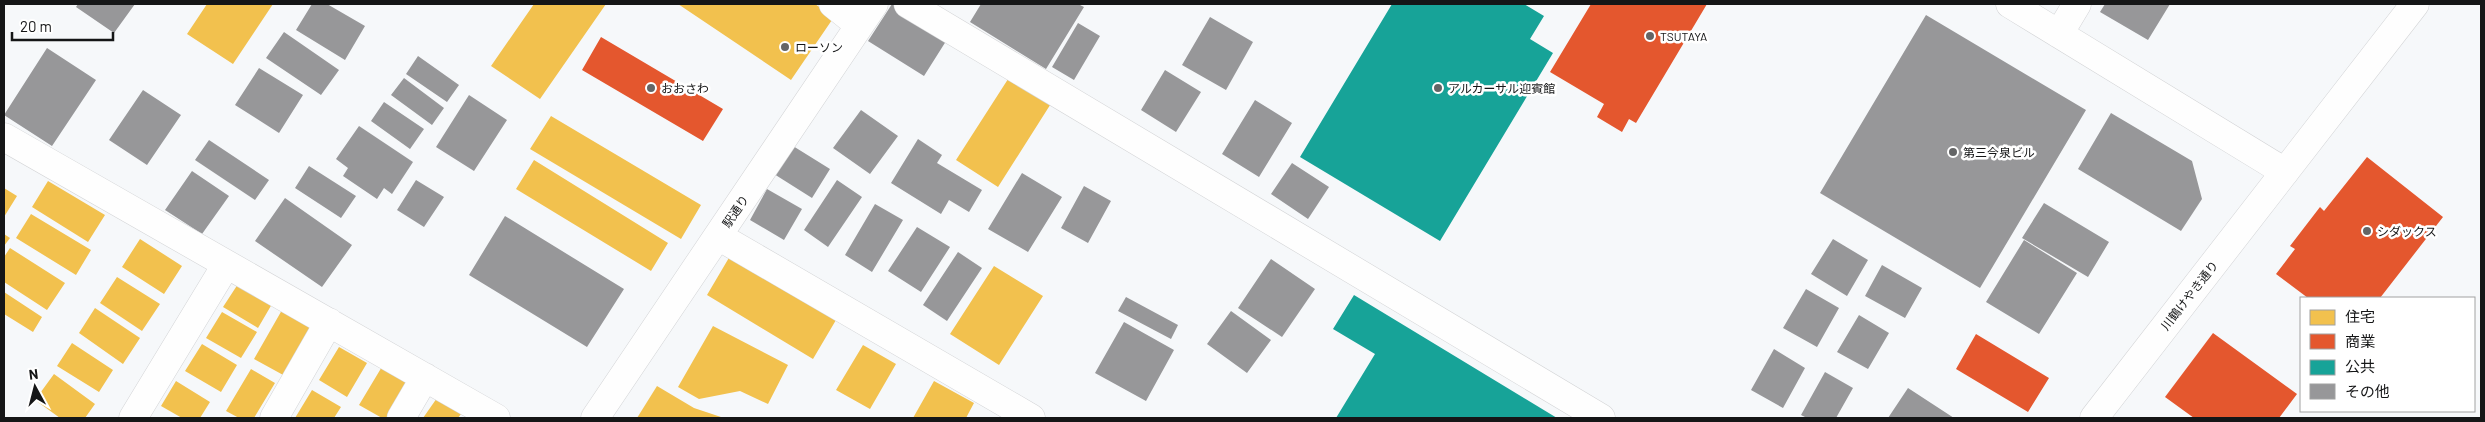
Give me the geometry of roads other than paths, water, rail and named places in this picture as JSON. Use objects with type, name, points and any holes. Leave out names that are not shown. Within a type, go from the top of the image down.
[{"type":"street","points":[[833,4],[866,15]]},
{"type":"street","points":[[908,4],[1601,418]]},
{"type":"street","points":[[2010,4],[2284,172]]},
{"type":"street","points":[[2059,34],[2077,4]]},
{"type":"street","name":"川鶴けやき通り","points":[[2094,418],[2415,4]]},
{"type":"street","name":"駅通り","points":[[595,418],[866,15]]},
{"type":"street","points":[[4,137],[496,418]]},
{"type":"street","points":[[718,236],[1031,418]]},
{"type":"street","points":[[132,418],[226,265]]},
{"type":"street","points":[[274,418],[329,322]]},
{"type":"street","points":[[400,418],[424,377]]},
{"type":"place","name":"TSUTAYA","points":[[1650,36]]},
{"type":"place","name":"ローソン","points":[[785,47]]},
{"type":"place","name":"おおさわ","points":[[651,88]]},
{"type":"place","name":"アルカーサル迎賓館","points":[[1438,88]]},
{"type":"place","name":"第三今泉ビル","points":[[1953,152]]},
{"type":"place","name":"シダックス","points":[[2367,231]]}]
